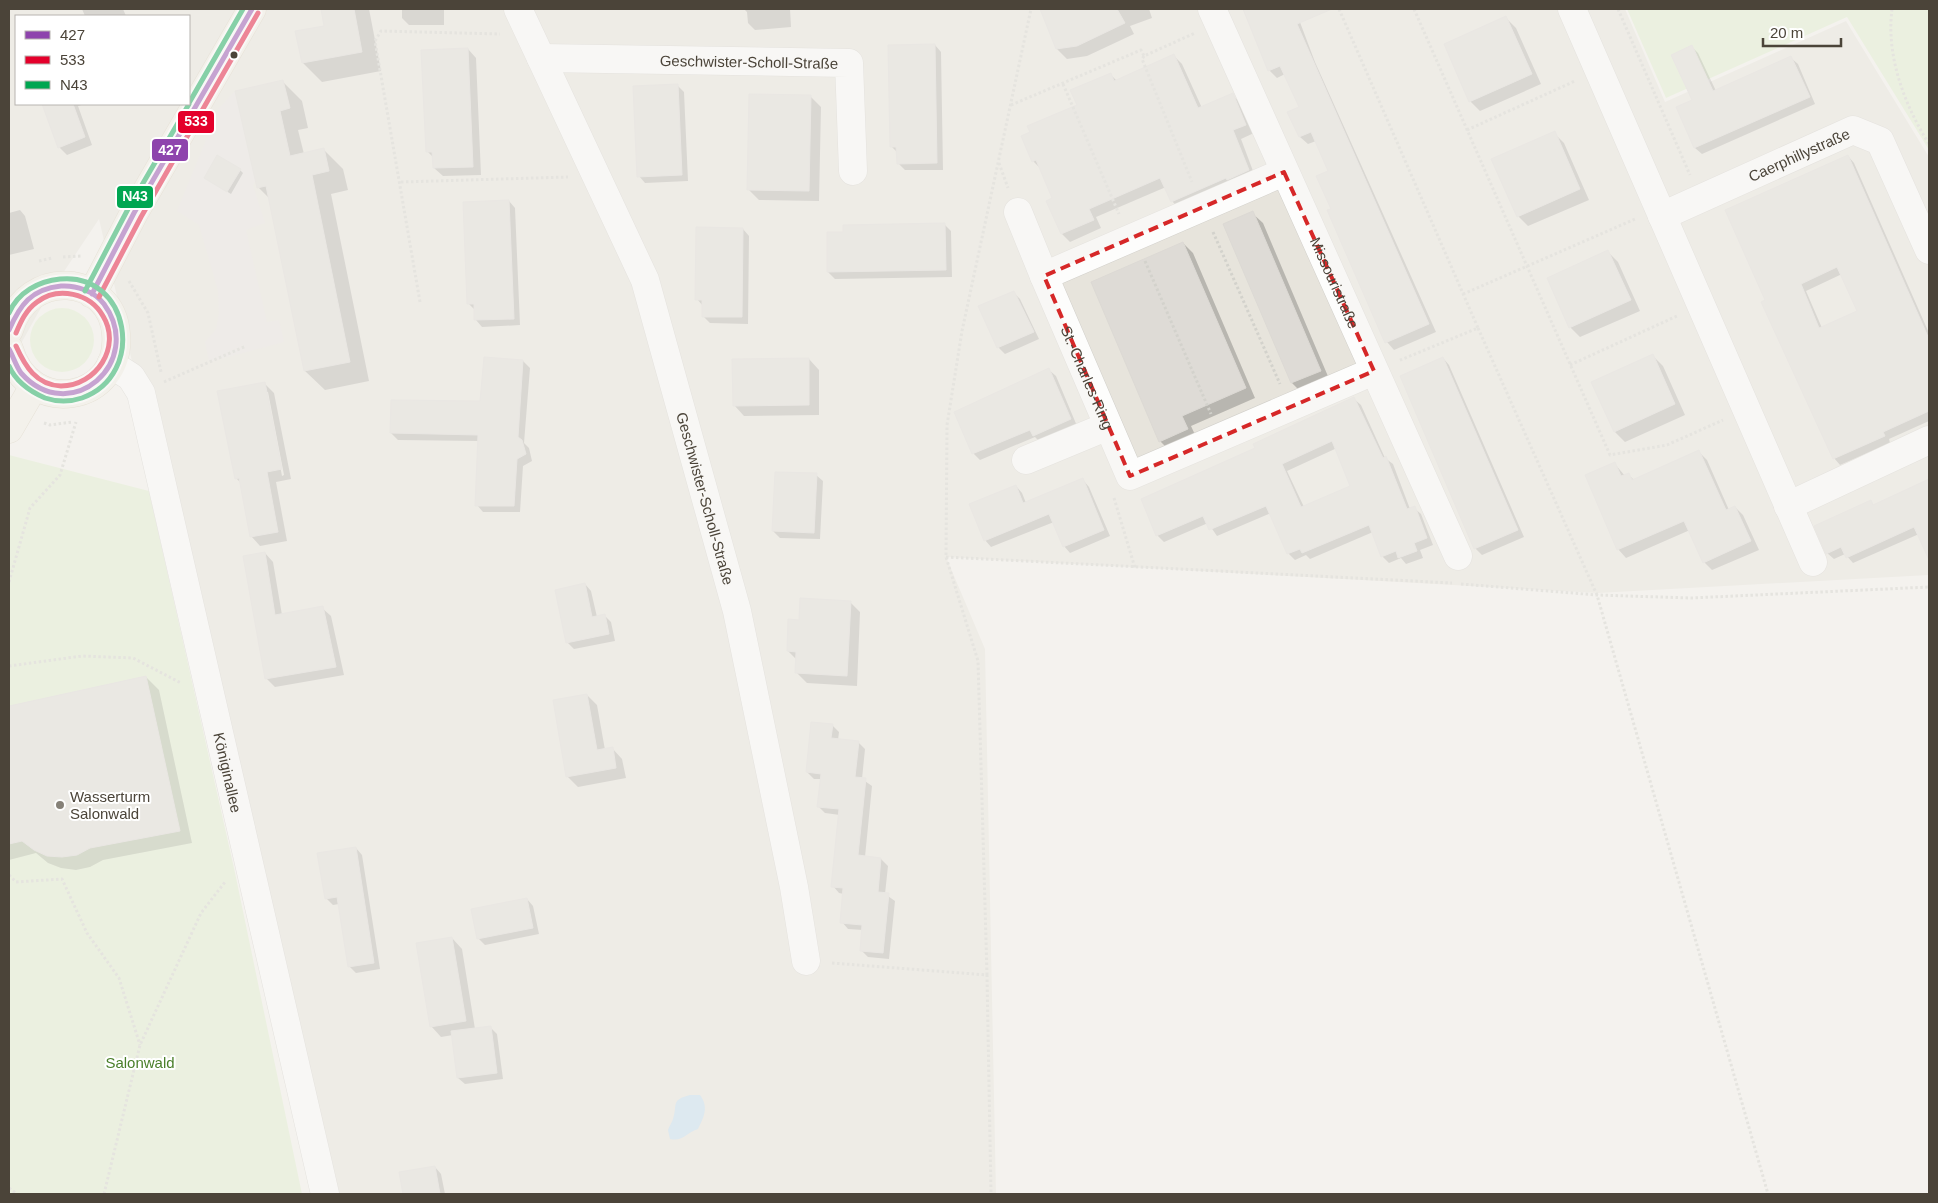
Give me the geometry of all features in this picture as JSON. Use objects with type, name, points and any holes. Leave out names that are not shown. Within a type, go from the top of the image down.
[{"type":"main road","points":[[92,294],[243,12]]},
{"type":"main road","points":[[9,330],[13,316],[21,303],[33,293],[48,287],[63,285],[78,287],[92,294],[104,304],[112,318],[116,333],[116,348],[111,364],[103,376],[92,386],[78,392],[63,394],[48,392],[34,386],[22,376],[13,363],[9,349]]},
{"type":"main road","points":[[9,429],[34,386]]},
{"type":"street","points":[[1572,9],[1813,562]]},
{"type":"street","name":"Missouristraße","points":[[1215,16],[1458,556]]},
{"type":"street","name":"Geschwister-Scholl-Straße","points":[[522,18],[645,280],[738,610],[792,878],[806,961]]},
{"type":"street","name":"Geschwister-Scholl-Straße","points":[[541,58],[848,63],[853,171]]},
{"type":"street","name":"Caerphillystraße","points":[[1660,212],[1700,198],[1854,130],[1880,141],[1929,250]]},
{"type":"street","points":[[1044,276],[1284,172]]},
{"type":"street","name":"St.-Charles-Ring","points":[[1018,212],[1130,476]]},
{"type":"street","name":"Königinallee","points":[[111,364],[131,377],[141,393],[325,1194]]},
{"type":"street","points":[[1130,476],[1374,371]]},
{"type":"street","points":[[1026,460],[1108,426]]},
{"type":"street","points":[[1788,506],[1929,440]]},
{"type":"path","points":[[990,1194],[987,975],[978,661],[946,557],[947,424],[962,331],[1031,9]]},
{"type":"path","points":[[1339,9],[1597,595],[1768,1194]]},
{"type":"path","points":[[1415,9],[1610,455],[1667,445],[1746,410]]},
{"type":"path","points":[[1618,9],[1700,198]]},
{"type":"path","points":[[1892,9],[1890,28],[1898,80],[1917,125],[1929,144]]},
{"type":"path","points":[[1011,105],[1141,50],[1144,56],[1215,16]]},
{"type":"path","points":[[420,302],[401,182],[379,72],[375,41],[381,31],[509,34],[522,18]]},
{"type":"path","points":[[1062,84],[1129,239]]},
{"type":"path","points":[[1467,130],[1567,85]]},
{"type":"path","points":[[401,182],[574,177],[593,170]]},
{"type":"path","points":[[1463,294],[1660,212]]},
{"type":"path","points":[[1154,282],[1221,438]]},
{"type":"path","points":[[131,283],[148,313],[164,382],[246,346]]},
{"type":"path","points":[[1570,365],[1668,320]]},
{"type":"path","points":[[1374,371],[1478,328]]},
{"type":"path","points":[[9,582],[30,508],[60,475],[76,422]]},
{"type":"path","points":[[1130,476],[1113,496],[1135,568]]},
{"type":"path","points":[[946,557],[1454,583],[1597,595],[1691,598],[1929,587]]},
{"type":"path","points":[[9,666],[82,656],[133,658],[184,685],[208,680]]},
{"type":"path","points":[[9,875],[16,882],[62,879],[87,933],[119,978],[140,1045]]},
{"type":"path","points":[[104,1194],[140,1045],[201,912],[228,878]]},
{"type":"path","points":[[806,961],[987,975]]},
{"type":"path","points":[[9,1188],[17,1194]]},
{"type":"highlighted area","points":[[1284,172],[1374,371],[1130,476],[1044,276]]},
{"type":"shaded area","points":[[9,9],[1625,9],[1665,102],[1846,21],[1929,157],[1929,575],[1598,593],[946,557],[985,649],[996,1194],[325,1194],[99,219],[47,297],[9,365]]},
{"type":"shaded area","points":[[235,91],[256,181],[253,185],[265,223],[246,230],[267,322],[279,320],[284,342],[209,362],[205,342],[216,329],[219,313],[218,291],[199,225],[177,211],[219,108]]},
{"type":"green space","points":[[1627,9],[1929,9],[1929,150],[1847,17],[1666,98]]},
{"type":"green space","points":[[56,308],[68,308],[85,317],[92,328],[94,340],[92,352],[85,363],[68,372],[56,372],[44,367],[35,358],[30,346],[30,334],[35,322],[44,313]]},
{"type":"green space","name":"Salonwald","points":[[9,455],[149,491],[234,868],[302,1194],[9,1194]]},
{"type":"water","points":[[690,1095],[700,1095],[703,1099],[705,1112],[700,1125],[698,1129],[682,1138],[670,1139],[668,1130],[673,1119],[677,1101]]},
{"type":"building","points":[[321,9],[354,9],[362,52],[302,63],[295,31],[324,26]]},
{"type":"building","points":[[1040,9],[1117,9],[1125,23],[1077,46],[1056,49]]},
{"type":"building","points":[[1243,9],[1332,9],[1297,24],[1429,324],[1385,343],[1327,210],[1331,209],[1316,176],[1328,171],[1311,132],[1299,137],[1287,112],[1299,107],[1280,66],[1268,71]]},
{"type":"building","points":[[1506,16],[1532,74],[1469,102],[1444,44]]},
{"type":"building","points":[[935,44],[937,163],[897,164],[896,147],[890,147],[888,45]]},
{"type":"building","points":[[1692,45],[1713,91],[1791,56],[1810,97],[1694,148],[1676,107],[1692,100],[1671,55]]},
{"type":"building","points":[[468,48],[473,167],[433,168],[432,152],[426,152],[421,50]]},
{"type":"building","points":[[1174,54],[1198,108],[1233,93],[1246,125],[1233,130],[1249,170],[1171,202],[1160,178],[1089,209],[1094,220],[1061,234],[1046,201],[1052,198],[1036,160],[1032,162],[1021,136],[1030,132],[1027,126],[1077,105],[1070,90],[1111,73],[1114,81]]},
{"type":"building","points":[[283,80],[290,108],[280,111],[290,156],[324,148],[329,171],[312,175],[350,362],[304,371],[266,186],[257,188],[235,91]]},
{"type":"building","points":[[678,84],[682,175],[637,177],[633,86]]},
{"type":"building","points":[[749,94],[811,95],[809,191],[747,190]]},
{"type":"building","points":[[42,105],[73,105],[85,137],[58,148]]},
{"type":"building","points":[[1555,131],[1580,189],[1517,217],[1491,159]]},
{"type":"building","points":[[217,155],[241,169],[227,192],[204,178]]},
{"type":"building","points":[[1848,155],[1929,339],[1929,411],[1883,432],[1885,436],[1833,459],[1761,302],[1765,300],[1725,210]],"holes":[[[1837,267],[1857,311],[1819,328],[1801,284]]]},
{"type":"building","points":[[509,200],[514,319],[474,320],[474,304],[467,304],[463,202]]},
{"type":"building","points":[[1253,211],[1321,371],[1291,383],[1223,224]]},
{"type":"building","points":[[945,223],[946,270],[827,272],[827,232],[843,232],[843,225]]},
{"type":"building","points":[[696,227],[743,228],[742,317],[702,317],[702,300],[695,300]]},
{"type":"building","points":[[1183,242],[1246,388],[1182,416],[1188,429],[1159,442],[1091,282]]},
{"type":"building","points":[[1608,250],[1631,300],[1569,328],[1547,278]]},
{"type":"building","points":[[1014,291],[1034,332],[997,348],[978,306]]},
{"type":"building","points":[[1653,354],[1675,404],[1614,432],[1591,382]]},
{"type":"building","points":[[484,357],[523,360],[518,437],[522,440],[526,454],[517,459],[514,506],[475,506],[478,435],[390,433],[391,400],[480,401]]},
{"type":"building","points":[[1443,357],[1518,530],[1474,549],[1400,376]]},
{"type":"building","points":[[809,358],[809,405],[733,406],[732,359]]},
{"type":"building","points":[[1049,368],[1071,419],[1033,436],[1030,430],[972,454],[954,412]]},
{"type":"building","points":[[265,382],[282,469],[267,472],[278,532],[250,537],[239,478],[235,479],[217,391]]},
{"type":"building","points":[[1354,397],[1383,458],[1386,456],[1407,509],[1415,506],[1427,538],[1414,543],[1417,551],[1398,558],[1396,551],[1381,557],[1369,525],[1302,553],[1300,549],[1287,554],[1266,506],[1209,530],[1203,516],[1156,536],[1141,499],[1255,448],[1253,444]],"holes":[[[1332,441],[1350,486],[1301,507],[1282,464]]]},
{"type":"building","points":[[1699,450],[1726,510],[1735,506],[1751,541],[1703,563],[1684,521],[1617,550],[1585,475],[1615,462],[1621,476],[1629,473],[1632,480]]},
{"type":"building","points":[[775,472],[817,473],[814,533],[772,531]]},
{"type":"building","points":[[1083,478],[1104,530],[1063,547],[1049,514],[984,541],[969,504],[1016,485],[1023,503]]},
{"type":"building","points":[[1929,479],[1929,560],[1914,527],[1846,558],[1841,547],[1826,554],[1814,526],[1871,500],[1873,505]]},
{"type":"building","points":[[265,552],[275,615],[323,606],[336,667],[265,679],[243,556]]},
{"type":"building","points":[[585,583],[592,617],[605,614],[609,634],[566,643],[555,590]]},
{"type":"building","points":[[800,598],[851,601],[847,676],[795,673],[796,652],[787,651],[788,619],[799,620]]},
{"type":"building","points":[[146,676],[180,831],[90,848],[77,855],[62,857],[47,856],[34,850],[22,841],[9,844],[9,706]]},
{"type":"building","points":[[587,694],[597,750],[613,747],[616,768],[566,777],[553,700]]},
{"type":"building","points":[[811,722],[833,724],[831,738],[859,741],[855,777],[866,778],[858,855],[881,858],[878,892],[889,893],[883,953],[860,951],[862,925],[840,923],[843,888],[831,887],[839,809],[817,807],[821,774],[806,772]]},
{"type":"building","points":[[356,847],[374,963],[348,967],[337,897],[325,899],[317,853]]},
{"type":"building","points":[[527,898],[533,928],[477,939],[471,909]]},
{"type":"building","points":[[452,937],[466,1021],[430,1027],[416,943]]},
{"type":"building","points":[[491,1026],[497,1073],[457,1078],[451,1031]]},
{"type":"building","points":[[435,1166],[440,1194],[403,1194],[399,1172]]},
{"type":"transit line","name":"N43","points":[[190,101],[243,9]]},
{"type":"transit line","name":"427","points":[[92,294],[134,213],[252,9]]},
{"type":"transit line","name":"533","points":[[99,297],[141,217],[258,13]]},
{"type":"transit line","name":"N43","points":[[85,291],[128,209],[188,105]]},
{"type":"transit line","name":"N43","points":[[9,313],[18,299],[30,289],[44,282],[60,279],[84,281],[102,291],[115,308],[122,327],[122,348],[116,369],[103,386],[82,398],[64,401],[45,398],[28,389],[19,381],[9,366]]},
{"type":"transit line","name":"427","points":[[9,330],[22,306],[34,295],[51,288],[61,286],[73,287],[90,292],[104,304],[115,326],[116,347],[109,366],[97,381],[80,391],[61,394],[40,388],[21,373],[9,349]]},
{"type":"transit line","name":"533","points":[[16,333],[24,316],[33,305],[45,297],[64,293],[82,297],[97,308],[108,328],[109,340],[107,352],[95,372],[74,384],[61,386],[45,382],[32,373],[23,361],[16,346]]},
{"type":"place","name":"Wasserturm Salonwald","points":[[60,805]]}]
